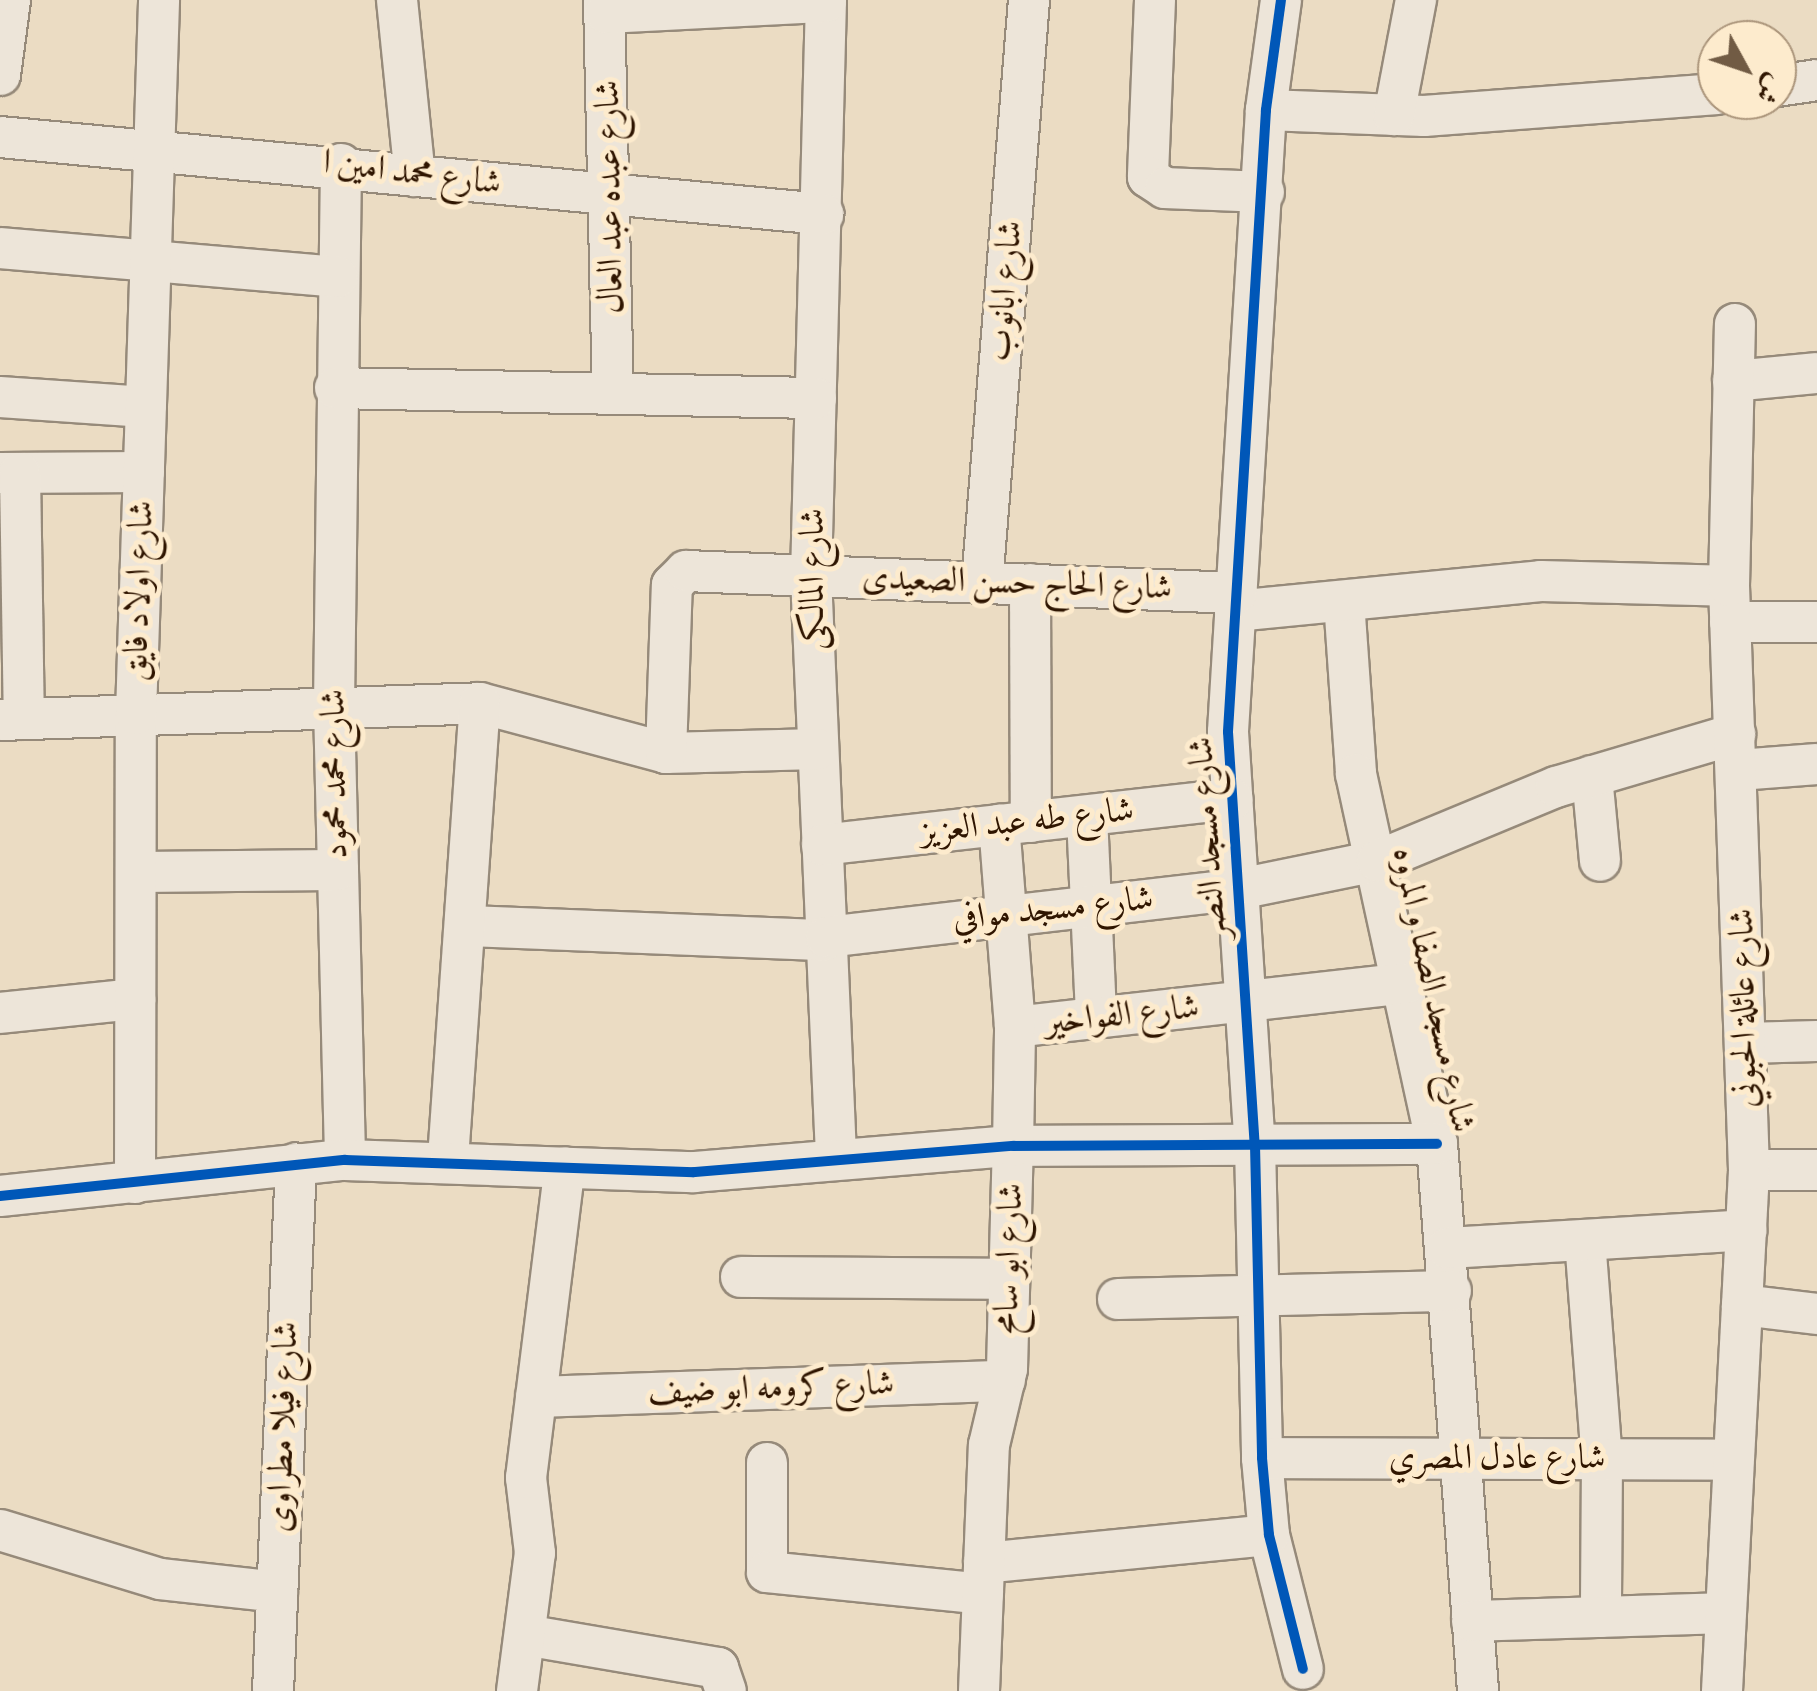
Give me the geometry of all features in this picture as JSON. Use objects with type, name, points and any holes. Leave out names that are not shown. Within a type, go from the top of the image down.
[{"type":"street","points":[[0,75],[10,0]]},
{"type":"street","name":"شارع اولاد فايق","points":[[135,1182],[136,714],[159,0]]},
{"type":"street","points":[[398,0],[416,176]]},
{"type":"street","name":"شارع ابانوب","points":[[982,582],[1029,0]]},
{"type":"street","points":[[1156,0],[1148,176],[1164,188],[1264,192]]},
{"type":"street","name":"شارع مسجد النصر","points":[[1282,0],[1266,110],[1236,602],[1232,799],[1255,1145],[1262,1458],[1268,1535],[1303,1669]]},
{"type":"street","points":[[1394,116],[1416,0]]},
{"type":"street","points":[[605,6],[826,1]]},
{"type":"street","name":"شارع المالكى","points":[[826,1],[824,214],[811,576],[836,1156]]},
{"type":"street","name":"شارع عبده عبد العال","points":[[605,6],[614,197],[613,394]]},
{"type":"street","points":[[1266,110],[1394,116],[1697,95]]},
{"type":"street","name":"شارع محمد امين ا","points":[[0,137],[341,164],[614,197],[824,214]]},
{"type":"street","name":"شارع محمد محمود","points":[[341,164],[335,388],[334,706],[344,1160]]},
{"type":"street","points":[[0,248],[338,277]]},
{"type":"street","name":"شارع عائلة الحبوني","points":[[1722,1691],[1723,1613],[1749,1170],[1730,604],[1734,324]]},
{"type":"street","points":[[1733,381],[1817,373]]},
{"type":"street","points":[[335,388],[816,398]]},
{"type":"street","points":[[0,397],[146,407]]},
{"type":"street","points":[[144,472],[10,473],[12,719],[480,703],[666,753],[818,748]]},
{"type":"street","name":"شارع الحاج حسن الصعيدى","points":[[666,753],[676,576],[811,576],[1030,584],[1236,602],[1344,601],[1541,581],[1730,604],[1817,622]]},
{"type":"street","name":"شارع ابو سامح","points":[[979,1691],[989,1444],[1005,1380],[1014,1026],[1004,916],[1015,824],[1030,584]]},
{"type":"street","name":"شارع مسجد الصفا و المروه","points":[[1344,601],[1354,756],[1408,983],[1438,1144],[1478,1691]]},
{"type":"street","points":[[448,1159],[470,926],[480,703]]},
{"type":"street","name":"شارع مسجد موافي","points":[[470,926],[825,938],[1239,889],[1377,861],[1592,776],[1737,752],[1817,764]]},
{"type":"street","points":[[1592,776],[1600,861]]},
{"type":"street","name":"شارع طه عبد العزيز","points":[[822,845],[1232,799]]},
{"type":"street","points":[[1086,816],[1096,1018]]},
{"type":"street","points":[[136,872],[338,870]]},
{"type":"street","name":"شارع الفواخير","points":[[1014,1026],[1247,1004],[1408,983]]},
{"type":"street","points":[[0,1014],[136,999]]},
{"type":"street","points":[[1746,1042],[1817,1041]]},
{"type":"street","points":[[0,1196],[344,1160],[448,1159],[694,1172],[836,1156],[1012,1146],[1438,1144]]},
{"type":"street","name":"شارع فيلا مطراوى","points":[[273,1691],[296,1164]]},
{"type":"street","points":[[517,1691],[525,1635],[536,1397],[565,1166]]},
{"type":"street","points":[[1749,1170],[1817,1170]]},
{"type":"street","points":[[1447,1248],[1746,1230]]},
{"type":"street","points":[[1585,1240],[1602,1459],[1601,1617]]},
{"type":"street","points":[[741,1277],[1009,1279]]},
{"type":"street","points":[[1118,1299],[1451,1291]]},
{"type":"street","points":[[1742,1305],[1817,1314]]},
{"type":"street","name":"شارع كرومه ابو ضيف","points":[[536,1397],[1005,1380]]},
{"type":"street","name":"شارع عادل المصري","points":[[1262,1458],[1732,1460]]},
{"type":"street","points":[[767,1463],[768,1572],[983,1579],[1268,1535]]},
{"type":"street","points":[[0,1530],[160,1580],[277,1592]]},
{"type":"street","points":[[1472,1621],[1723,1613]]},
{"type":"street","points":[[525,1635],[722,1679]]},
{"type":"cycle path","points":[[1281,0],[1266,110],[1228,732],[1255,1145],[1262,1458],[1269,1535],[1303,1669]]},
{"type":"cycle path","points":[[0,1196],[345,1160],[694,1172],[1013,1146],[1437,1144]]}]
